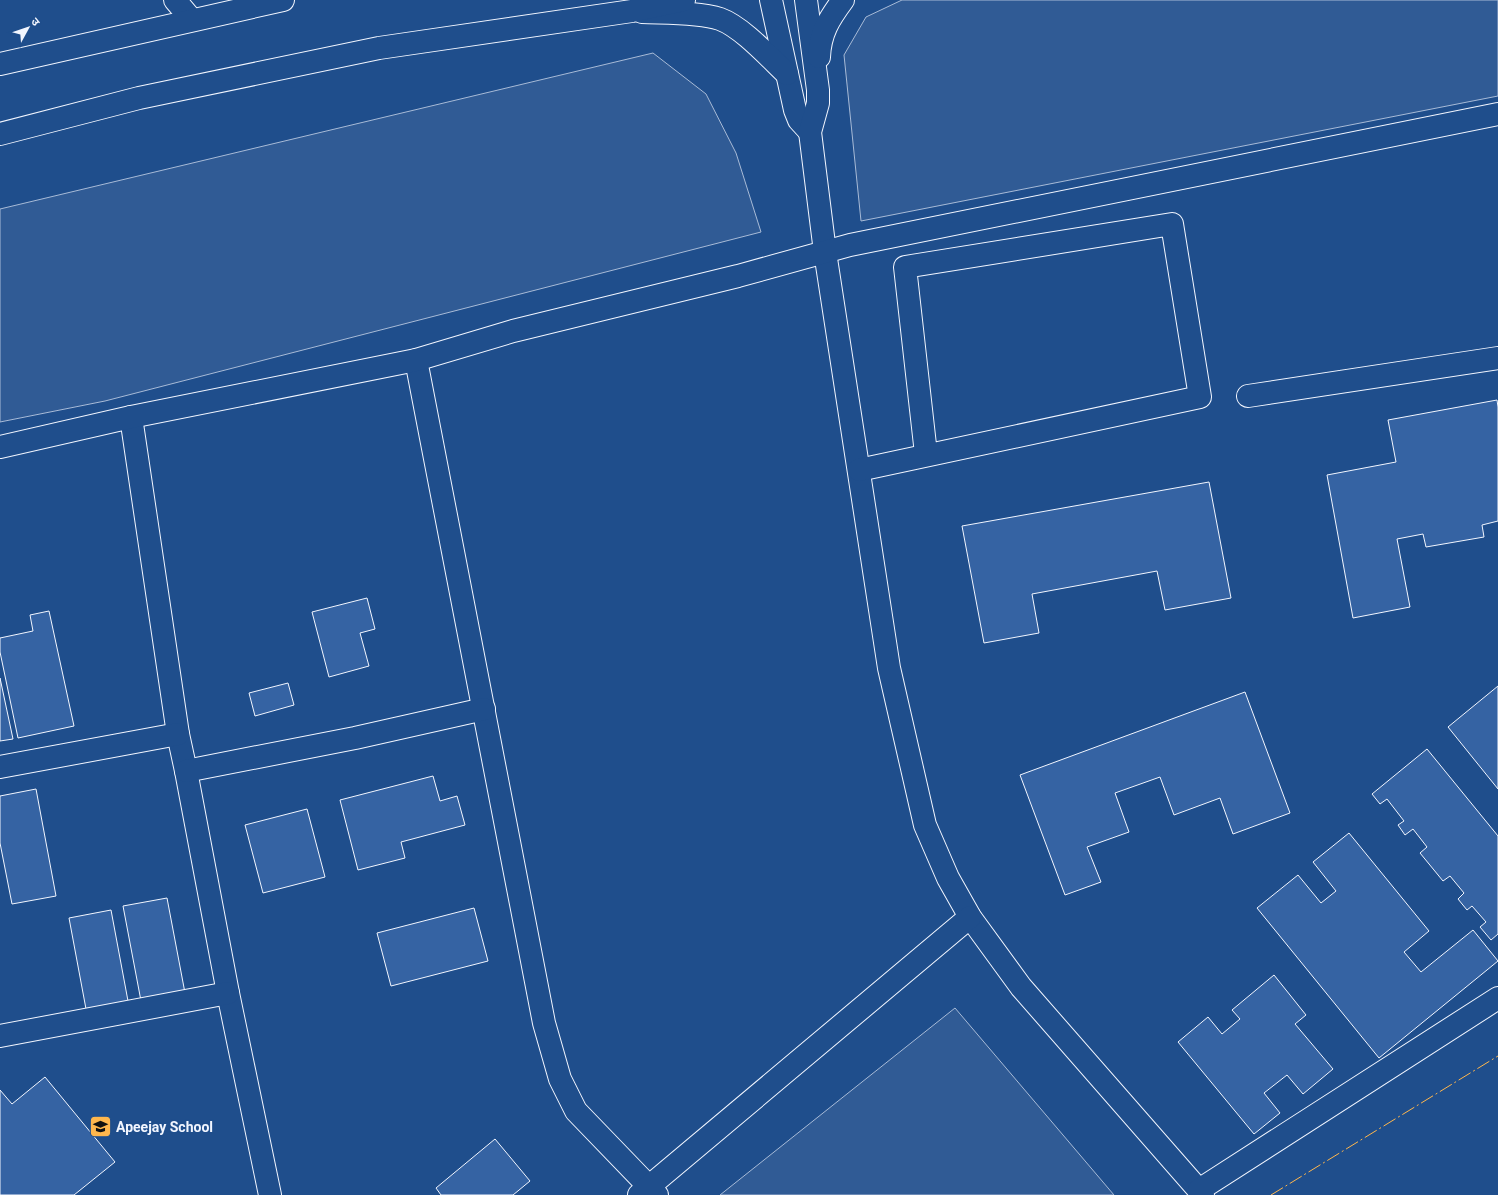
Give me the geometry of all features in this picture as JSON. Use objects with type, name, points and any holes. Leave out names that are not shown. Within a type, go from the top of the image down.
[{"type":"street","points":[[175,0],[192,20]]},
{"type":"street","points":[[0,64],[283,0]]},
{"type":"street","points":[[0,134],[139,98],[379,48],[632,11],[684,0]]},
{"type":"street","points":[[770,0],[795,110],[799,120],[810,132]]},
{"type":"street","points":[[806,0],[818,90],[818,103],[810,132],[825,252],[890,668],[924,825],[948,878],[970,917],[1021,987],[1201,1193],[1498,998]]},
{"type":"street","points":[[817,81],[820,43],[826,24],[843,0]]},
{"type":"street","points":[[632,11],[708,16],[720,20],[744,34],[787,74]]},
{"type":"street","points":[[0,447],[131,417],[416,360],[513,332],[738,276],[850,245],[1498,114]]},
{"type":"street","points":[[859,470],[926,454],[1200,397],[1172,224],[905,267],[926,454]]},
{"type":"street","points":[[1248,396],[1498,358]]},
{"type":"street","points":[[416,360],[544,1023],[560,1079],[576,1112],[648,1192],[970,917]]},
{"type":"street","points":[[131,417],[178,734],[228,993],[270,1195]]},
{"type":"street","points":[[186,771],[355,738],[484,709]]},
{"type":"street","points":[[0,767],[178,734]]},
{"type":"street","points":[[0,1036],[228,993]]},
{"type":"shaded area","points":[[902,0],[1498,0],[1498,96],[861,221],[844,55],[866,17]]},
{"type":"shaded area","points":[[653,53],[706,94],[736,153],[761,232],[105,401],[0,422],[0,209]]},
{"type":"shaded area","points":[[955,1008],[1114,1195],[720,1195]]},
{"type":"building","points":[[1497,400],[1498,521],[1482,525],[1484,537],[1426,547],[1423,534],[1397,539],[1410,607],[1353,618],[1327,475],[1396,462],[1388,420]]},
{"type":"building","points":[[1209,482],[1231,598],[1165,610],[1157,571],[1032,594],[1039,633],[984,643],[962,526]]},
{"type":"building","points":[[367,598],[375,629],[360,633],[369,666],[329,677],[312,612]]},
{"type":"building","points":[[49,611],[74,726],[18,738],[0,652],[0,638],[33,631],[30,615]]},
{"type":"building","points":[[0,678],[13,739],[0,741]]},
{"type":"building","points":[[288,683],[294,705],[255,716],[249,693]]},
{"type":"building","points":[[1498,686],[1498,789],[1448,727]]},
{"type":"building","points":[[1245,692],[1290,813],[1233,834],[1220,798],[1174,815],[1160,777],[1115,793],[1129,832],[1087,847],[1101,882],[1065,895],[1020,775]]},
{"type":"building","points":[[1427,749],[1498,836],[1498,934],[1491,940],[1480,927],[1486,922],[1472,906],[1467,910],[1458,899],[1464,893],[1450,876],[1443,881],[1420,853],[1427,847],[1413,829],[1405,835],[1398,825],[1404,821],[1387,799],[1380,804],[1372,794]]},
{"type":"building","points":[[433,776],[440,801],[457,796],[465,825],[401,842],[405,858],[358,870],[340,800]]},
{"type":"building","points":[[36,789],[56,896],[12,904],[0,843],[0,796]]},
{"type":"building","points":[[307,809],[325,877],[263,893],[245,825]]},
{"type":"building","points":[[1349,833],[1429,931],[1404,952],[1421,972],[1473,930],[1498,961],[1379,1058],[1257,908],[1298,875],[1321,903],[1336,891],[1313,862]]},
{"type":"building","points":[[167,898],[185,993],[141,1001],[123,906]]},
{"type":"building","points":[[474,908],[488,961],[391,986],[377,933]]},
{"type":"building","points":[[111,910],[128,1001],[86,1009],[69,918]]},
{"type":"building","points":[[1274,975],[1306,1015],[1295,1024],[1333,1069],[1303,1094],[1287,1075],[1264,1093],[1280,1113],[1254,1134],[1178,1042],[1208,1017],[1222,1034],[1240,1019],[1232,1010]]},
{"type":"building","points":[[45,1077],[115,1162],[74,1195],[0,1195],[0,1090],[12,1104]]},
{"type":"building","points":[[495,1139],[530,1181],[513,1195],[441,1195],[436,1188]]},
{"type":"power","points":[[1271,1195],[1498,1056]]},
{"type":"place","name":"Apeejay School","points":[[100,1127]]}]
